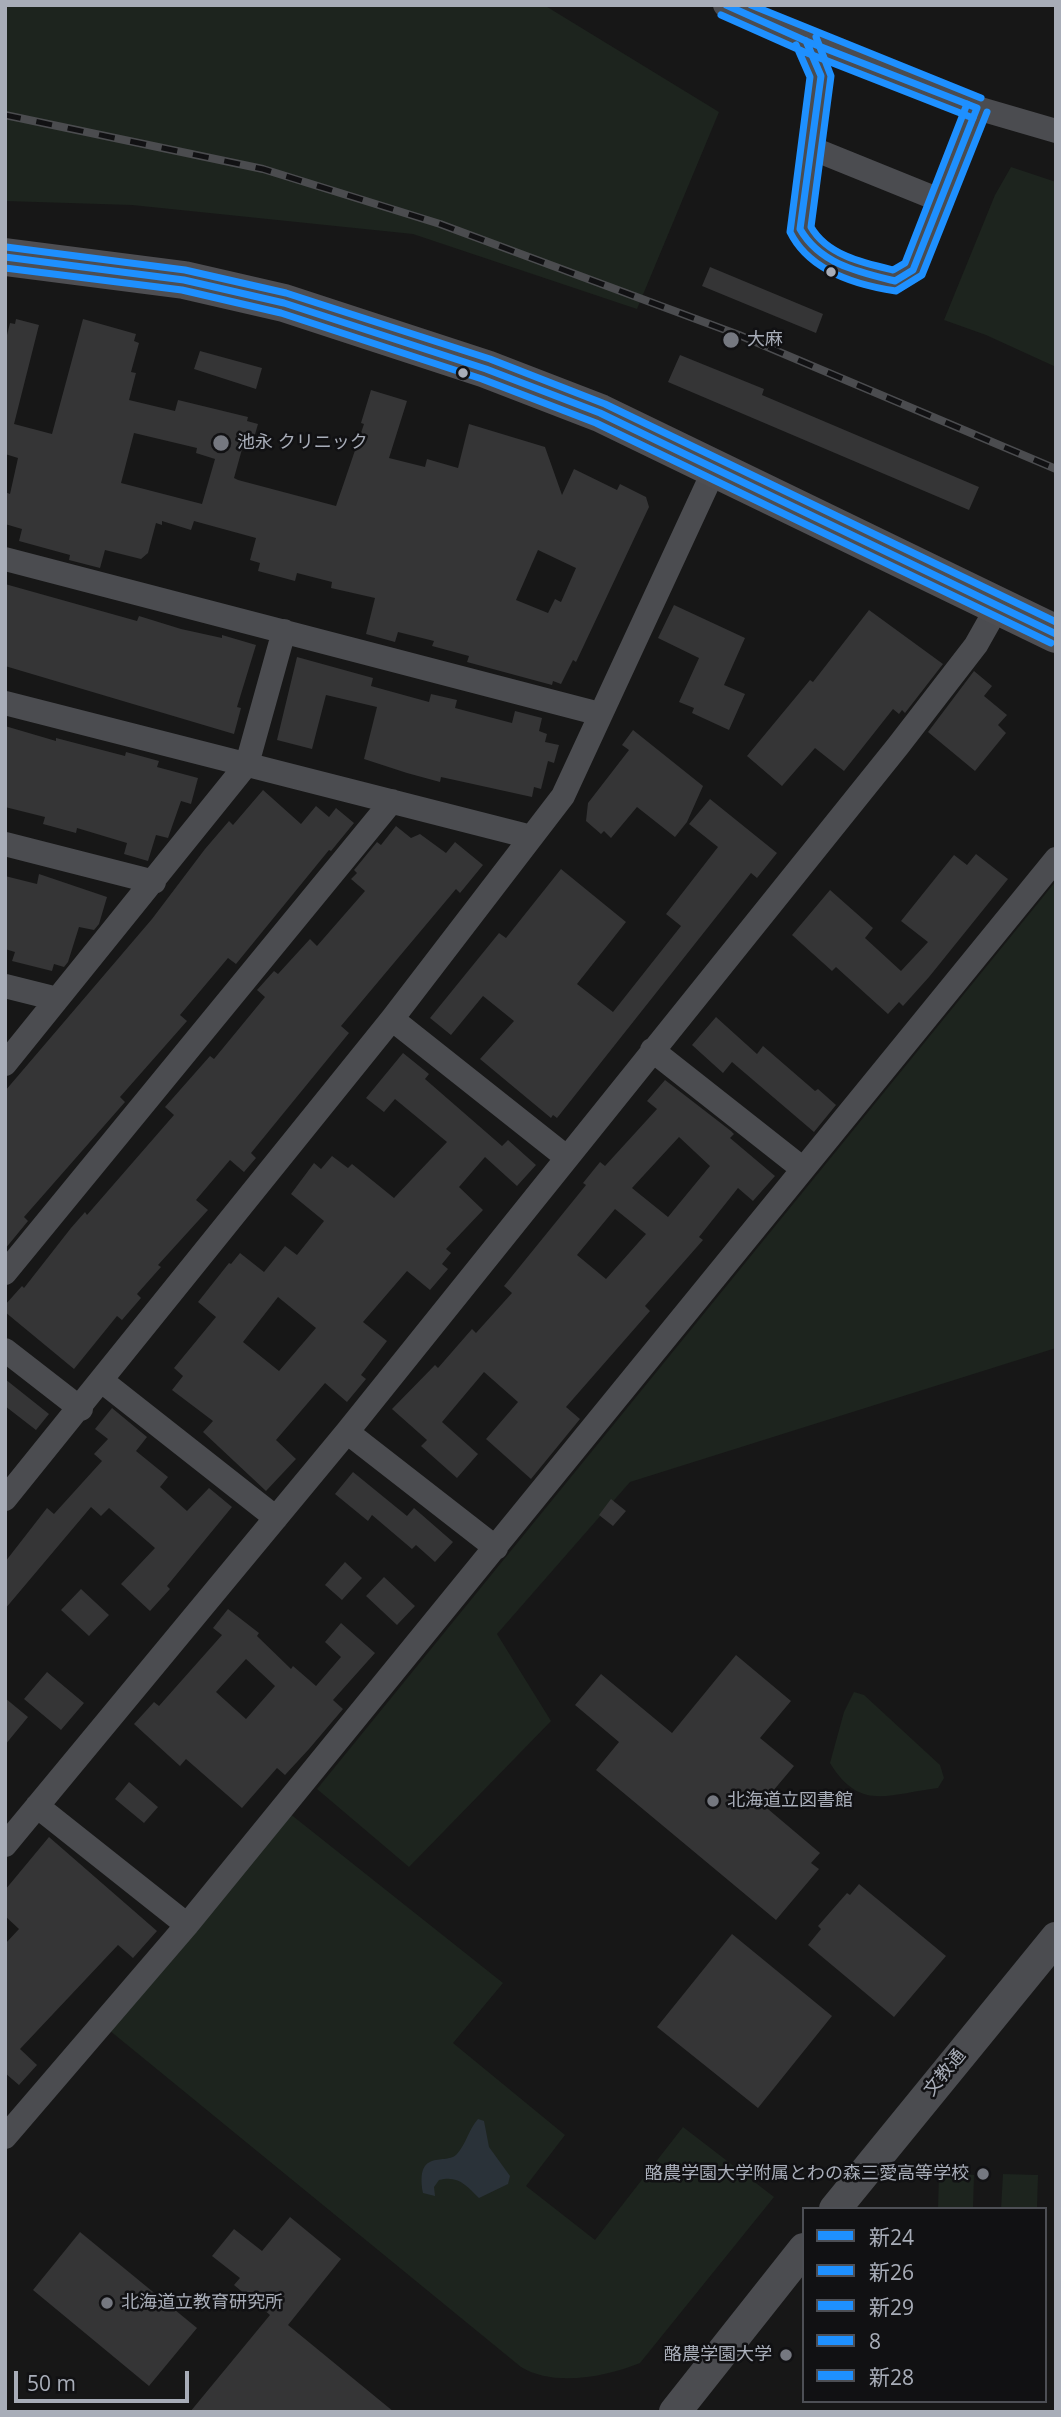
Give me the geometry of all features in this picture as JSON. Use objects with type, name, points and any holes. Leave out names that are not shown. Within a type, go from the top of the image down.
[{"type":"highway","points":[[5,257],[171,278],[295,306],[499,374],[600,414],[1056,634]]},
{"type":"street","points":[[726,5],[806,41],[977,108],[1056,131]]},
{"type":"street","points":[[806,41],[821,76],[800,229],[806,242],[816,253],[859,271],[895,281],[913,270],[977,108]]},
{"type":"street","points":[[811,148],[942,201]]},
{"type":"street","points":[[5,1499],[81,1409],[392,1018],[563,796],[715,468]]},
{"type":"street","points":[[5,559],[600,714]]},
{"type":"street","points":[[5,1845],[347,1432],[898,746],[976,645],[998,606]]},
{"type":"street","points":[[5,1064],[247,764],[284,631]]},
{"type":"street","points":[[5,703],[531,837]]},
{"type":"street","points":[[5,1273],[392,801]]},
{"type":"street","points":[[5,844],[154,882]]},
{"type":"street","points":[[5,2137],[187,1925],[1056,859]]},
{"type":"street","points":[[5,986],[57,999]]},
{"type":"street","points":[[392,1018],[566,1157]]},
{"type":"street","points":[[652,1050],[803,1169]]},
{"type":"street","points":[[5,1350],[81,1409]]},
{"type":"street","points":[[102,1381],[276,1518]]},
{"type":"street","points":[[347,1432],[496,1548]]},
{"type":"street","points":[[37,1806],[187,1925]]},
{"type":"street","name":"文教通","points":[[837,2207],[1056,1938]]},
{"type":"street","points":[[675,2412],[802,2252]]},
{"type":"shaded area","points":[[5,5],[544,5],[719,112],[637,309],[413,234],[132,205],[5,201]]},
{"type":"shaded area","points":[[1011,167],[1056,182],[1056,367],[986,335],[944,320],[995,195]]},
{"type":"shaded area","points":[[1056,881],[1056,1348],[630,1482],[497,1634],[551,1721],[409,1867],[317,1789]]},
{"type":"shaded area","points":[[854,1692],[864,1695],[940,1765],[944,1778],[938,1788],[876,1796],[852,1788],[841,1778],[830,1763],[844,1712]]},
{"type":"shaded area","points":[[289,1813],[503,1983],[453,2043],[565,2135],[526,2186],[595,2240],[683,2127],[774,2197],[640,2363],[580,2378],[549,2377],[521,2367],[109,2030]]},
{"type":"shaded area","points":[[478,2119],[484,2121],[489,2147],[510,2176],[508,2184],[479,2198],[461,2182],[446,2179],[439,2180],[434,2187],[435,2196],[423,2193],[423,2169],[433,2161],[457,2154]]},
{"type":"shaded area","points":[[939,2173],[974,2175],[973,2207],[938,2207]]},
{"type":"shaded area","points":[[1003,2174],[1038,2175],[1037,2207],[1001,2207]]},
{"type":"building","points":[[710,267],[823,314],[816,333],[702,286]]},
{"type":"building","points":[[16,319],[39,325],[14,424],[52,434],[83,319],[136,334],[134,341],[139,343],[131,372],[136,373],[129,400],[175,411],[178,400],[248,417],[247,421],[258,424],[252,445],[244,442],[234,478],[238,480],[336,506],[364,424],[361,423],[371,390],[407,401],[389,458],[425,467],[427,459],[458,468],[469,424],[545,447],[562,495],[574,469],[617,490],[620,484],[646,497],[649,507],[576,662],[573,660],[561,684],[553,681],[552,685],[467,662],[469,656],[432,646],[434,641],[398,632],[395,642],[366,634],[375,598],[331,588],[332,582],[297,573],[295,581],[258,571],[260,563],[250,560],[256,538],[194,521],[191,530],[162,521],[162,525],[156,523],[148,553],[141,559],[105,550],[100,568],[69,560],[70,555],[19,541],[22,529],[5,524],[5,492],[10,494],[18,458],[5,454],[5,343],[10,323],[15,324]],"holes":[[[134,433],[197,448],[196,453],[215,459],[202,504],[121,483]],[[538,550],[576,568],[561,602],[555,599],[548,613],[516,600]]]},
{"type":"building","points":[[200,351],[262,368],[256,389],[194,369]]},
{"type":"building","points":[[680,355],[764,389],[762,395],[979,487],[969,510],[668,382]]},
{"type":"building","points":[[5,584],[137,621],[139,616],[181,629],[222,638],[222,635],[256,645],[237,707],[241,708],[234,734],[5,666]]},
{"type":"building","points":[[674,605],[745,638],[724,685],[745,694],[729,730],[692,713],[694,708],[679,702],[699,658],[658,638]]},
{"type":"building","points":[[869,610],[943,664],[905,713],[902,710],[899,714],[893,709],[844,771],[815,748],[782,786],[747,756],[810,680],[813,682]]},
{"type":"building","points":[[297,657],[373,678],[371,686],[429,702],[431,694],[457,700],[455,708],[512,723],[515,711],[542,718],[539,731],[547,734],[545,742],[559,745],[554,763],[548,761],[541,789],[534,787],[532,797],[441,777],[440,782],[407,773],[364,759],[377,707],[326,695],[312,749],[277,740]]},
{"type":"building","points":[[974,671],[992,686],[984,696],[1007,715],[998,725],[1006,733],[975,771],[928,732]]},
{"type":"building","points":[[5,726],[56,741],[56,738],[125,756],[126,752],[159,761],[157,767],[198,778],[191,804],[181,801],[168,838],[156,835],[148,861],[124,854],[127,843],[77,828],[76,833],[43,824],[45,817],[5,807]]},
{"type":"building","points":[[633,730],[703,786],[687,822],[675,837],[637,807],[611,838],[604,831],[601,834],[586,821],[588,803],[629,750],[622,745]]},
{"type":"building","points":[[263,790],[301,824],[316,806],[329,817],[336,808],[354,823],[236,964],[228,958],[180,1015],[187,1021],[120,1097],[125,1102],[24,1217],[28,1221],[5,1249],[5,1091],[152,919],[229,821],[233,825]]},
{"type":"building","points":[[710,799],[777,853],[757,878],[751,873],[557,1118],[553,1115],[551,1118],[480,1059],[514,1021],[483,996],[451,1035],[430,1018],[499,933],[506,938],[561,869],[626,922],[577,984],[613,1012],[681,926],[666,914],[718,847],[689,824]]},
{"type":"building","points":[[396,826],[411,838],[420,834],[446,853],[455,842],[483,865],[460,893],[456,889],[341,1026],[349,1033],[251,1153],[256,1158],[244,1172],[230,1160],[196,1200],[208,1210],[158,1265],[161,1267],[137,1294],[141,1298],[122,1320],[117,1316],[74,1369],[5,1312],[5,1305],[22,1286],[24,1288],[71,1228],[85,1212],[87,1215],[174,1115],[165,1107],[210,1056],[214,1059],[265,997],[257,990],[274,971],[278,974],[310,939],[317,946],[365,891],[351,879],[357,873],[354,870],[377,842],[381,845]]},
{"type":"building","points":[[976,854],[1008,879],[929,977],[903,1006],[899,1002],[888,1014],[836,967],[832,971],[792,935],[830,890],[873,928],[865,938],[901,971],[928,942],[901,921],[954,855],[967,865]]},
{"type":"building","points":[[39,874],[107,897],[99,924],[94,930],[79,927],[68,962],[64,967],[54,964],[52,971],[12,961],[15,952],[5,949],[5,876],[37,884]]},
{"type":"building","points":[[716,1017],[757,1054],[763,1046],[815,1091],[818,1089],[836,1105],[814,1132],[732,1062],[723,1073],[692,1045]]},
{"type":"building","points":[[403,1053],[429,1074],[425,1079],[502,1146],[508,1140],[536,1165],[517,1186],[485,1157],[459,1187],[483,1210],[446,1249],[451,1253],[442,1264],[448,1269],[430,1290],[407,1271],[363,1322],[387,1341],[361,1375],[366,1379],[347,1402],[325,1383],[276,1440],[296,1459],[266,1491],[203,1432],[213,1421],[172,1390],[183,1376],[174,1368],[216,1317],[198,1302],[229,1263],[240,1253],[264,1272],[285,1246],[297,1255],[324,1221],[291,1194],[314,1163],[321,1169],[332,1156],[348,1168],[352,1164],[394,1198],[447,1142],[395,1099],[384,1112],[366,1098]],"holes":[[[278,1297],[316,1328],[279,1371],[243,1342]]]},
{"type":"building","points":[[665,1080],[731,1131],[734,1134],[730,1138],[775,1176],[753,1201],[738,1188],[699,1237],[703,1240],[645,1306],[650,1311],[566,1407],[580,1419],[531,1479],[486,1439],[518,1402],[484,1372],[442,1422],[478,1454],[457,1478],[421,1446],[427,1440],[392,1409],[435,1365],[438,1368],[472,1329],[476,1333],[512,1293],[504,1286],[586,1185],[583,1183],[600,1162],[605,1166],[657,1109],[647,1101]],"holes":[[[679,1137],[710,1166],[668,1217],[632,1188]],[[615,1209],[646,1234],[606,1279],[577,1255]]]},
{"type":"building","points":[[5,1379],[49,1414],[36,1430],[5,1406]]},
{"type":"building","points":[[112,1408],[147,1437],[136,1451],[168,1477],[160,1487],[187,1511],[209,1488],[232,1507],[167,1586],[170,1589],[150,1611],[121,1584],[155,1548],[109,1508],[101,1516],[91,1507],[5,1609],[5,1562],[47,1508],[54,1514],[102,1461],[94,1454],[108,1439],[95,1429]]},
{"type":"building","points":[[353,1472],[407,1516],[414,1508],[453,1542],[435,1562],[416,1545],[412,1549],[372,1515],[368,1521],[335,1494]]},
{"type":"building","points":[[611,1499],[626,1511],[613,1526],[599,1515]]},
{"type":"building","points":[[345,1562],[362,1578],[342,1600],[325,1585]]},
{"type":"building","points":[[384,1577],[415,1606],[397,1625],[366,1596]]},
{"type":"building","points":[[81,1589],[109,1615],[89,1636],[61,1610]]},
{"type":"building","points":[[228,1609],[259,1633],[257,1636],[291,1669],[293,1666],[316,1686],[341,1657],[325,1642],[341,1623],[375,1653],[333,1700],[343,1709],[309,1749],[285,1775],[277,1768],[242,1808],[186,1759],[180,1766],[134,1724],[154,1702],[159,1706],[222,1635],[213,1628]],"holes":[[[246,1659],[275,1686],[246,1719],[216,1692]]]},
{"type":"building","points":[[736,1655],[791,1701],[760,1738],[794,1766],[762,1804],[820,1853],[811,1863],[819,1869],[776,1920],[596,1770],[619,1742],[575,1705],[601,1674],[672,1733]]},
{"type":"building","points":[[47,1672],[84,1703],[61,1730],[24,1699]]},
{"type":"building","points":[[5,1698],[28,1717],[5,1745]]},
{"type":"building","points":[[129,1782],[158,1807],[144,1823],[115,1799]]},
{"type":"building","points":[[49,1837],[157,1931],[133,1958],[118,1945],[20,2049],[37,2065],[19,2085],[5,2073],[5,1944],[19,1929],[5,1916],[5,1890]]},
{"type":"building","points":[[859,1884],[946,1956],[894,2017],[808,1945],[821,1929],[818,1926],[847,1893],[850,1895]]},
{"type":"building","points":[[732,1934],[832,2016],[758,2108],[657,2027]]},
{"type":"building","points":[[290,2217],[341,2259],[288,2325],[394,2412],[190,2412],[270,2315],[234,2285],[240,2278],[212,2256],[234,2229],[262,2251]]},
{"type":"building","points":[[80,2232],[197,2328],[149,2386],[33,2290]]},
{"type":"railway","points":[[5,115],[263,169],[440,224],[739,335],[1056,469]]},
{"type":"transit line","name":"新24","points":[[726,5],[806,41],[977,108]]},
{"type":"transit line","name":"新28","points":[[751,5],[981,98]]},
{"type":"transit line","name":"8","points":[[721,15],[802,51],[973,118]]},
{"type":"transit line","name":"新28","points":[[816,37],[831,76],[811,227],[826,245],[847,256],[893,270],[905,263],[967,104]]},
{"type":"transit line","name":"新24","points":[[806,41],[821,76],[800,229],[818,251],[841,265],[895,281],[913,270],[977,108]]},
{"type":"transit line","name":"8","points":[[796,45],[810,77],[790,232],[809,257],[849,280],[896,291],[922,275],[987,112]]},
{"type":"transit line","name":"新29","points":[[6,247],[185,270],[286,293],[490,359],[605,404],[1056,622]]},
{"type":"transit line","name":"新24","points":[[5,257],[184,280],[284,303],[486,369],[600,413],[1056,634]]},
{"type":"transit line","name":"新26","points":[[5,268],[182,290],[281,313],[482,379],[596,423],[1051,643]]},
{"type":"place","name":"大麻","points":[[731,340]]},
{"type":"place","name":"池永 クリニック","points":[[221,443]]},
{"type":"place","name":"北海道立図書館","points":[[713,1801]]},
{"type":"place","name":"酪農学園大学附属とわの森三愛高等学校","points":[[983,2174]]},
{"type":"place","name":"北海道立教育研究所","points":[[107,2303]]},
{"type":"place","name":"酪農学園大学","points":[[786,2355]]}]
